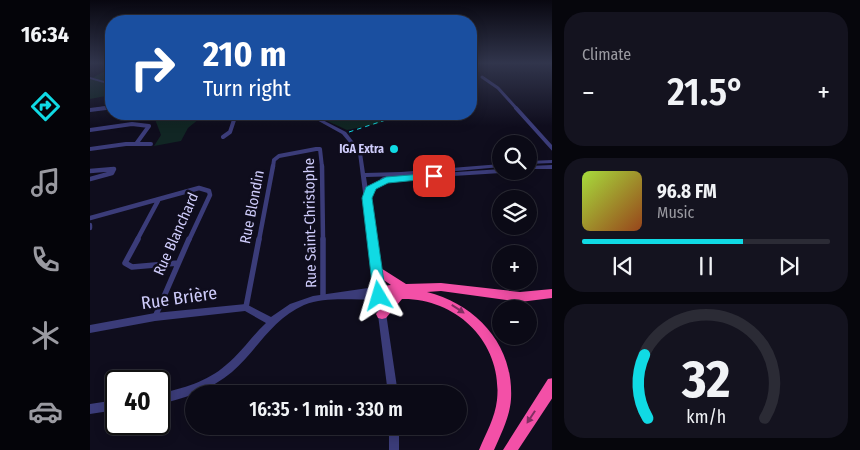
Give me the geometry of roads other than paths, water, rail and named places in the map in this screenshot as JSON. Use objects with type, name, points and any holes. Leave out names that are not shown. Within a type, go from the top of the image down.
[{"type":"highway","points":[[376,269],[401,291],[425,296],[452,306],[474,322],[493,346],[502,370],[505,391],[499,422],[486,450]]},
{"type":"highway","points":[[379,293],[442,287],[514,297],[552,293]]},
{"type":"highway","points":[[382,314],[401,291]]},
{"type":"highway","points":[[510,450],[552,384]]},
{"type":"street","points":[[492,84],[498,88],[552,149]]},
{"type":"street","points":[[90,110],[105,108]]},
{"type":"street","points":[[222,137],[230,132],[234,120]]},
{"type":"street","points":[[320,120],[348,136],[360,153],[391,385]]},
{"type":"street","points":[[90,130],[132,124],[149,126],[136,144]]},
{"type":"street","points":[[90,149],[151,144]]},
{"type":"street","name":"Rue Saint-Christophe","points":[[320,149],[322,152],[324,297]]},
{"type":"street","name":"Rue Blondin","points":[[246,306],[274,160],[279,156],[320,149]]},
{"type":"street","points":[[537,163],[552,162]]},
{"type":"street","points":[[364,177],[492,166]]},
{"type":"street","points":[[537,167],[552,166]]},
{"type":"street","points":[[90,171],[114,169],[112,173],[90,179]]},
{"type":"street","points":[[364,177],[391,179],[492,171]]},
{"type":"street","points":[[367,198],[372,186],[391,179]]},
{"type":"street","name":"Rue Blanchard","points":[[90,218],[199,188],[209,191],[210,195],[155,317]]},
{"type":"street","points":[[159,199],[125,263],[132,267],[178,263]]},
{"type":"street","points":[[170,397],[184,394],[217,376],[235,363],[270,321],[304,302],[324,297],[379,293]]},
{"type":"street","points":[[246,306],[270,321]]},
{"type":"street","name":"Rue Brière","points":[[90,329],[155,317],[246,306]]},
{"type":"street","points":[[90,409],[105,407]]},
{"type":"street","points":[[394,435],[394,450]]},
{"type":"railway","points":[[349,132],[386,120]]},
{"type":"place","name":"IGA Extra","points":[[394,149]]}]
